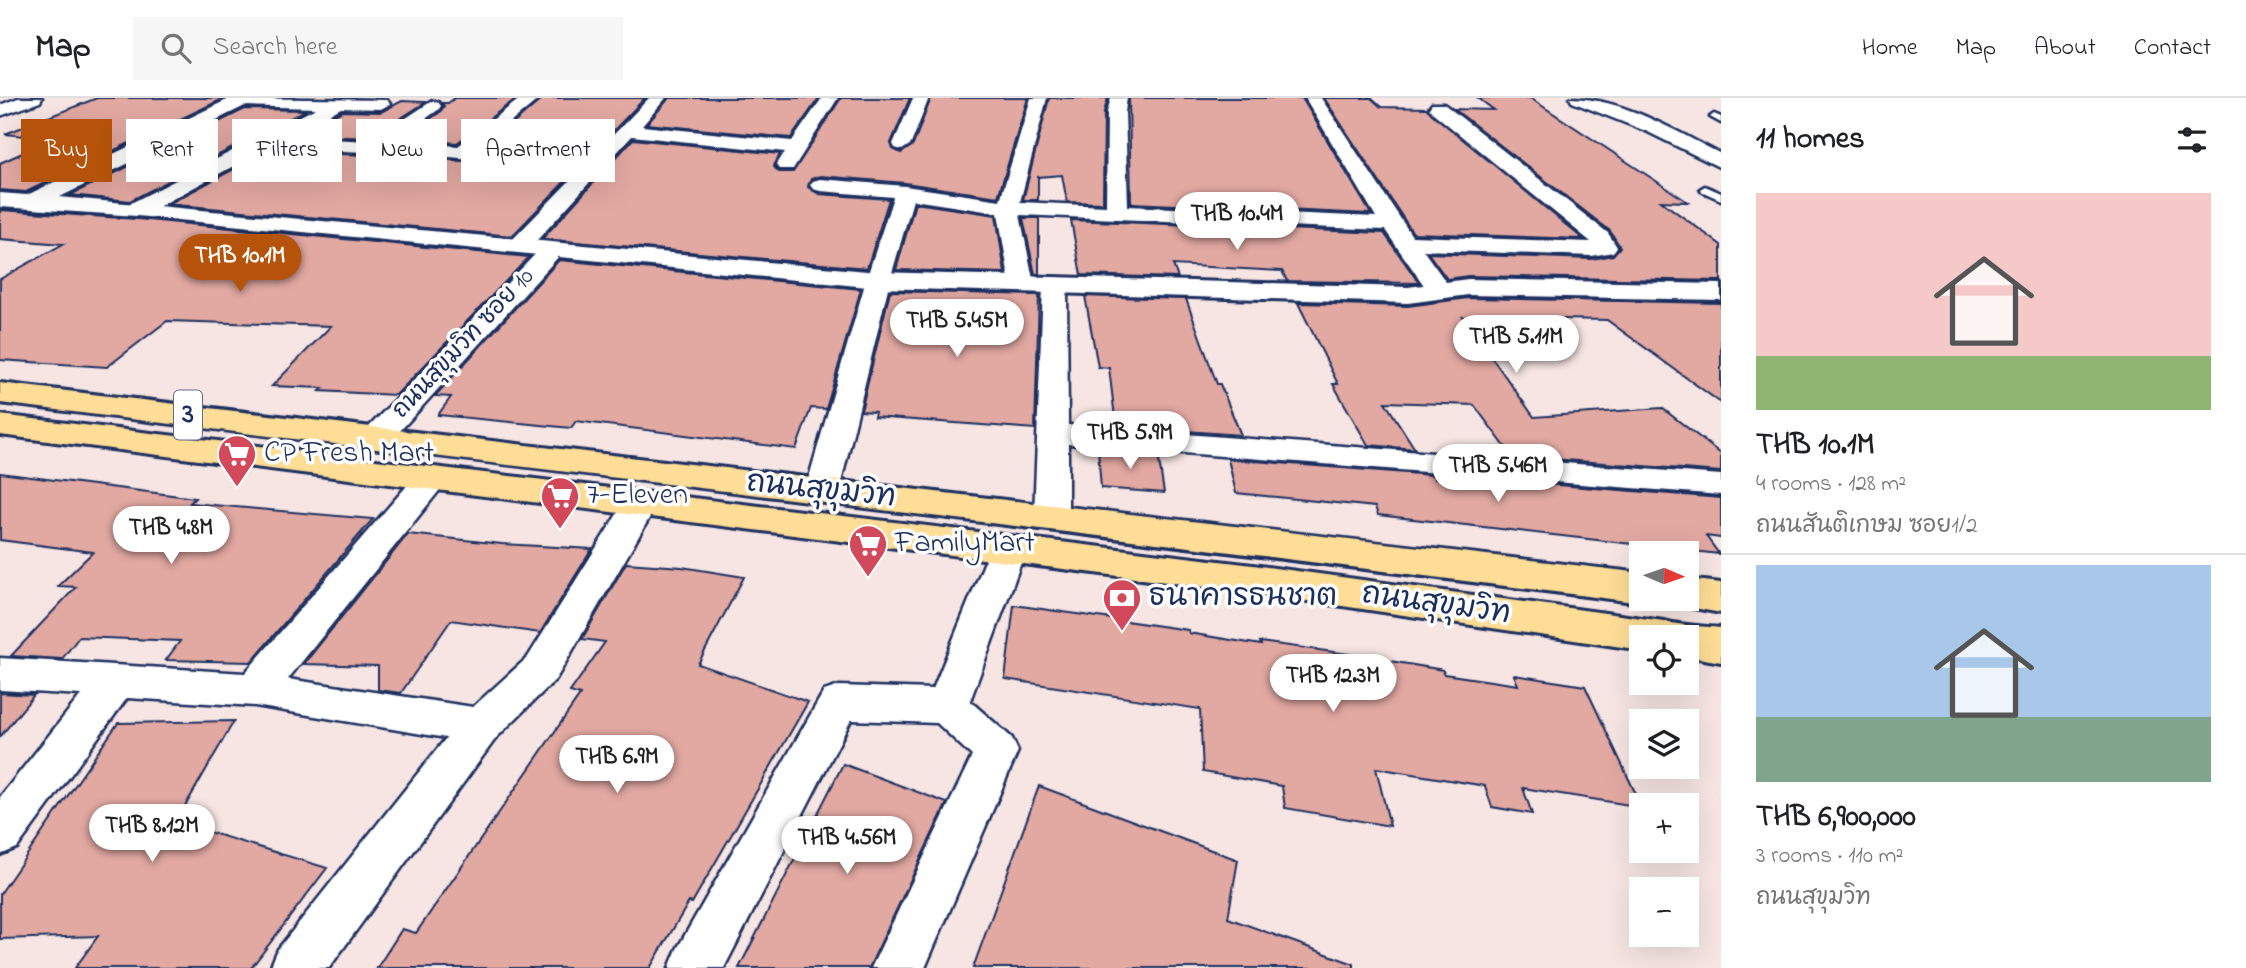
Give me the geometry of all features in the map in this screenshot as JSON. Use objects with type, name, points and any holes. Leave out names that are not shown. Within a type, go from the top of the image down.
[{"type":"main road","name":"ถนนสุขุมวิท","points":[[0,393],[1629,586]]},
{"type":"main road","name":"ถนนสุขุมวิท","points":[[0,425],[430,480],[641,503],[1253,579],[1629,632]]},
{"type":"main road","points":[[1699,595],[1721,598]]},
{"type":"main road","points":[[1699,642],[1721,645]]},
{"type":"street","points":[[0,111],[34,98]]},
{"type":"street","points":[[505,119],[532,98]]},
{"type":"street","points":[[615,143],[658,98]]},
{"type":"street","points":[[783,169],[830,98]]},
{"type":"street","points":[[902,144],[921,98]]},
{"type":"street","points":[[1022,284],[1008,208],[1039,98]]},
{"type":"street","points":[[1117,214],[1116,112],[1119,98]]},
{"type":"street","points":[[1313,98],[1392,225],[1439,289]]},
{"type":"street","points":[[1577,98],[1654,128],[1721,162]]},
{"type":"street","points":[[30,203],[243,99],[381,104]]},
{"type":"street","points":[[308,119],[338,103]]},
{"type":"street","points":[[414,119],[432,106]]},
{"type":"street","points":[[1407,243],[1592,249],[1605,247],[1600,238],[1438,108]]},
{"type":"street","points":[[627,130],[796,147]]},
{"type":"street","points":[[137,209],[232,159]]},
{"type":"street","points":[[520,245],[578,182]]},
{"type":"street","points":[[820,185],[905,192],[1008,208],[1392,225]]},
{"type":"street","points":[[822,491],[878,281],[905,192]]},
{"type":"street","points":[[0,200],[137,209],[878,281],[1408,295],[1468,287],[1721,292]]},
{"type":"street","name":"ถนนสุขุมวิท ซอย 10","points":[[376,438],[552,250]]},
{"type":"street","points":[[1051,516],[1055,286]]},
{"type":"street","points":[[1051,433],[1721,485]]},
{"type":"street","points":[[255,690],[430,480]]},
{"type":"street","points":[[297,968],[481,726],[542,668],[641,503]]},
{"type":"street","points":[[947,706],[1008,549]]},
{"type":"street","points":[[0,674],[255,690],[481,726]]},
{"type":"street","points":[[0,832],[117,680]]},
{"type":"street","points":[[696,968],[839,702],[947,706],[996,751],[898,968]]},
{"type":"lane","points":[[1705,189],[1721,197]]},
{"type":"building","points":[[97,98],[225,98],[181,119],[126,119],[126,145],[112,151],[112,119],[43,119]]},
{"type":"building","points":[[455,98],[517,98],[489,119],[461,119],[461,140],[457,143],[447,142],[447,119],[430,119],[440,112],[444,106],[442,103],[448,103]]},
{"type":"building","points":[[543,98],[645,98],[615,129],[615,119],[518,119]]},
{"type":"building","points":[[669,98],[819,98],[791,138],[647,124]]},
{"type":"building","points":[[841,98],[910,98],[891,143],[893,149],[901,153],[913,145],[931,98],[1028,98],[998,197],[905,183],[820,176],[811,179],[808,187],[819,194],[889,199],[867,268],[542,239],[594,182],[615,182],[615,159],[633,139],[780,154],[774,167],[779,172],[793,172]]},
{"type":"building","points":[[1049,98],[1108,98],[1104,112],[1103,203],[1067,202],[1062,175],[1038,177],[1038,200],[1023,200]]},
{"type":"building","points":[[1129,98],[1302,98],[1371,214],[1131,203]]},
{"type":"building","points":[[1324,98],[1371,98],[1381,107],[1426,108],[1583,239],[1413,233]]},
{"type":"building","points":[[1478,98],[1530,98],[1688,202],[1661,201],[1721,245],[1721,281],[1468,276],[1447,279],[1428,253],[1592,259],[1613,255],[1620,247],[1610,231],[1454,109],[1494,110]]},
{"type":"building","points":[[402,101],[426,102],[400,119],[356,119],[356,137],[342,137],[342,119],[327,119],[342,111],[381,112]]},
{"type":"building","points":[[245,109],[306,110],[289,119],[232,119],[232,148],[218,156],[218,122]]},
{"type":"building","points":[[21,128],[21,136],[5,134]]},
{"type":"building","points":[[21,154],[21,182],[47,182],[26,192],[0,190],[0,163]]},
{"type":"building","points":[[342,154],[356,155],[356,182],[447,182],[447,160],[461,161],[461,182],[564,182],[512,236],[168,204],[210,182],[218,182],[218,178],[232,170],[232,182],[342,182]]},
{"type":"building","points":[[126,167],[126,182],[167,182],[130,201],[70,195],[96,182],[112,182],[112,174]]},
{"type":"building","points":[[915,203],[996,215],[1005,273],[896,270]]},
{"type":"building","points":[[0,210],[137,219],[529,257],[396,395],[320,391],[323,388],[272,386],[331,326],[167,321],[107,367],[0,360],[0,279],[63,244],[0,239]]},
{"type":"building","points":[[1023,218],[1039,218],[1039,274],[1035,274]]},
{"type":"building","points":[[1071,220],[1384,233],[1419,283],[1287,281],[1282,271],[1173,265],[1178,278],[1081,275]]},
{"type":"building","points":[[559,260],[861,289],[826,409],[811,408],[796,449],[576,421],[571,428],[438,415],[451,397],[435,396]]},
{"type":"building","points":[[890,291],[1039,295],[1035,429],[874,417],[875,412],[861,411]]},
{"type":"building","points":[[1085,296],[1186,299],[1217,384],[1220,384],[1241,435],[1116,426],[1109,368],[1098,367]]},
{"type":"building","points":[[1468,298],[1721,303],[1721,403],[1607,320],[1463,317],[1534,417],[1662,408],[1721,454],[1721,472],[1512,456],[1474,405],[1385,402],[1415,449],[1368,445],[1333,384],[1338,384],[1298,303],[1408,306]]},
{"type":"building","points":[[1098,449],[1158,454],[1164,493],[1101,488]]},
{"type":"building","points":[[1228,459],[1432,475],[1435,479],[1536,488],[1532,483],[1721,498],[1721,538],[1706,536],[1719,554],[1699,552],[1699,541],[1629,541],[1629,544],[1378,515],[1375,507],[1236,493]]},
{"type":"building","points":[[0,473],[195,498],[190,503],[373,519],[251,662],[166,660],[180,641],[79,637],[62,659],[11,656],[76,587],[58,586],[93,552],[0,540]]},
{"type":"building","points":[[408,534],[502,544],[592,549],[540,633],[451,620],[401,693],[378,690],[378,666],[304,664]]},
{"type":"building","points":[[626,563],[682,567],[744,577],[698,664],[808,702],[692,903],[689,902],[650,968],[377,968],[402,929],[416,933],[580,695],[570,692],[605,642],[582,639]]},
{"type":"building","points":[[1014,605],[1188,630],[1189,633],[1261,645],[1260,642],[1348,654],[1443,670],[1444,674],[1518,685],[1514,675],[1585,686],[1635,793],[1629,793],[1629,805],[1523,788],[1532,814],[1492,807],[1485,786],[1376,768],[1390,826],[1285,808],[1282,786],[1203,772],[1200,709],[1005,679]]},
{"type":"building","points":[[0,693],[34,695],[0,737]]},
{"type":"building","points":[[234,721],[176,822],[327,868],[251,968],[75,968],[98,936],[0,939],[0,894],[118,723]]},
{"type":"building","points":[[843,764],[947,803],[869,968],[739,968]]},
{"type":"building","points":[[1039,786],[1238,860],[1228,918],[1354,964],[1354,968],[973,968]]},
{"type":"place","name":"CP Fresh Mart","points":[[237,488]]},
{"type":"place","name":"7-Eleven","points":[[560,530]]},
{"type":"place","name":"FamilyMart","points":[[868,578]]},
{"type":"place","name":"ธนาคารธนชาต","points":[[1122,632]]}]
